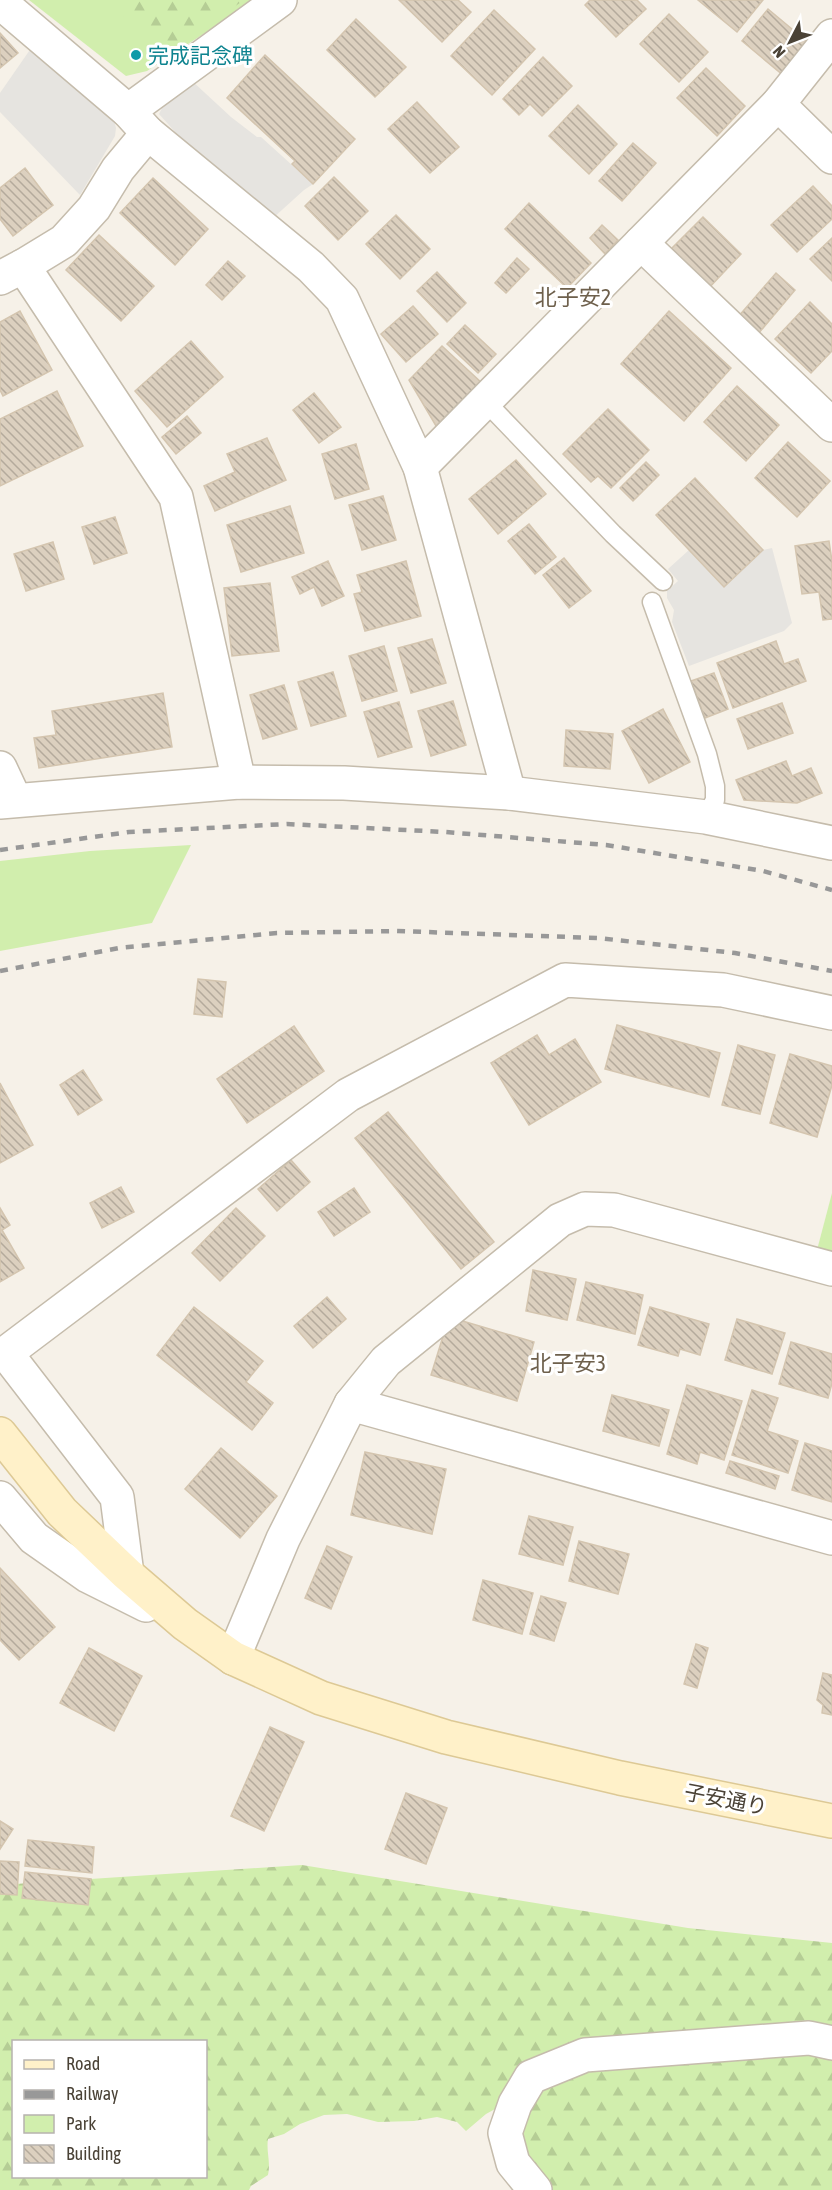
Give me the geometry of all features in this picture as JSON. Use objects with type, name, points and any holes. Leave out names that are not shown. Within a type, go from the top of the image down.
[{"type":"street","points":[[238,782],[176,497],[12,272],[64,241],[94,208],[118,169],[138,122],[280,0]]},
{"type":"street","points":[[0,2],[138,122],[311,267],[342,299],[420,467],[509,793]]},
{"type":"street","points":[[420,467],[778,104],[832,36]]},
{"type":"street","points":[[778,104],[832,157]]},
{"type":"street","points":[[641,243],[832,425]]},
{"type":"street","points":[[0,768],[8,801],[238,782],[344,783],[509,793],[706,817],[832,843]]},
{"type":"street","points":[[127,1574],[117,1497],[3,1347],[348,1095],[564,980],[723,990],[832,1013]]},
{"type":"street","points":[[233,1658],[283,1539],[351,1404],[386,1361],[560,1220],[585,1209],[614,1210],[832,1269]]},
{"type":"street","points":[[351,1404],[832,1538]]},
{"type":"street","name":"子安通り","points":[[0,1434],[62,1512],[127,1574],[185,1624],[233,1658],[321,1698],[446,1737],[620,1778],[832,1821]]},
{"type":"street","points":[[0,1498],[34,1538],[88,1576],[185,1624]]},
{"type":"street","points":[[535,2190],[513,2163],[506,2133],[515,2104],[531,2077],[585,2055],[809,2038],[832,2043]]},
{"type":"lane","points":[[484,401],[663,581]]},
{"type":"lane","points":[[652,602],[707,754],[716,800],[706,817]]},
{"type":"green space","points":[[29,0],[255,0],[147,71],[126,76]]},
{"type":"green space","points":[[121,0],[244,0],[190,38],[162,46],[118,12]]},
{"type":"green space","points":[[191,845],[152,923],[0,951],[0,861],[90,851]]},
{"type":"green space","points":[[832,1193],[832,1263],[817,1250]]},
{"type":"green space","points":[[302,1865],[688,1928],[832,1943],[832,2190],[524,2190],[497,2108],[466,2131],[457,2122],[437,2117],[414,2121],[378,2122],[347,2114],[324,2115],[268,2139],[268,2175],[251,2186],[249,2190],[0,2190],[0,1885]]},
{"type":"shaded area","points":[[34,44],[113,117],[116,128],[115,136],[80,195],[0,112],[0,93]]},
{"type":"shaded area","points":[[191,80],[231,117],[257,137],[261,137],[313,184],[272,219],[187,145],[159,114],[165,102]]},
{"type":"shaded area","points":[[772,548],[792,623],[784,631],[689,666],[672,622],[674,610],[667,598],[667,591],[678,581],[668,569],[689,550],[724,587],[763,550]]},
{"type":"building","points":[[399,0],[458,0],[471,12],[442,42]]},
{"type":"building","points":[[590,0],[637,0],[646,9],[616,37],[585,5]]},
{"type":"building","points":[[698,0],[763,0],[737,32]]},
{"type":"building","points":[[768,9],[810,44],[784,76],[742,41]]},
{"type":"building","points":[[494,10],[535,49],[492,95],[451,56]]},
{"type":"building","points":[[669,14],[708,52],[679,82],[640,44]]},
{"type":"building","points":[[356,19],[406,67],[375,97],[327,50]]},
{"type":"building","points":[[0,33],[18,53],[0,68]]},
{"type":"building","points":[[265,55],[355,139],[313,184],[292,164],[295,161],[227,98]]},
{"type":"building","points":[[543,57],[572,86],[542,116],[530,104],[519,115],[503,99]]},
{"type":"building","points":[[706,68],[745,106],[717,136],[677,98]]},
{"type":"building","points":[[417,102],[459,147],[430,173],[388,129]]},
{"type":"building","points":[[578,105],[617,144],[589,174],[549,136]]},
{"type":"building","points":[[633,143],[656,163],[622,201],[599,181]]},
{"type":"building","points":[[25,168],[53,205],[13,236],[0,219],[0,188]]},
{"type":"building","points":[[334,177],[368,211],[338,240],[305,206]]},
{"type":"building","points":[[153,178],[208,229],[175,265],[120,213]]},
{"type":"building","points":[[813,186],[832,206],[832,219],[797,252],[771,225]]},
{"type":"building","points":[[529,203],[591,263],[567,288],[505,229]]},
{"type":"building","points":[[396,215],[430,249],[400,279],[366,244]]},
{"type":"building","points":[[703,217],[741,254],[707,290],[668,252]]},
{"type":"building","points":[[602,225],[618,240],[605,254],[590,238]]},
{"type":"building","points":[[99,235],[154,286],[121,321],[66,270]]},
{"type":"building","points":[[832,238],[832,281],[810,259]]},
{"type":"building","points":[[517,258],[529,269],[506,293],[495,283]]},
{"type":"building","points":[[228,261],[245,276],[222,300],[206,285]]},
{"type":"building","points":[[437,272],[466,303],[447,322],[417,291]]},
{"type":"building","points":[[776,273],[795,290],[758,334],[738,317]]},
{"type":"building","points":[[810,302],[832,324],[832,351],[811,373],[775,339]]},
{"type":"building","points":[[413,306],[438,334],[406,362],[381,334]]},
{"type":"building","points":[[20,311],[52,370],[3,396],[0,390],[0,322]]},
{"type":"building","points":[[669,311],[731,368],[684,421],[621,364]]},
{"type":"building","points":[[465,325],[496,354],[478,373],[447,344]]},
{"type":"building","points":[[191,341],[223,377],[167,427],[135,391]]},
{"type":"building","points":[[442,346],[483,384],[439,431],[409,380]]},
{"type":"building","points":[[737,386],[779,425],[746,461],[704,422]]},
{"type":"building","points":[[57,391],[83,446],[0,486],[0,419]]},
{"type":"building","points":[[314,393],[341,427],[319,443],[293,410]]},
{"type":"building","points":[[608,409],[649,450],[611,488],[598,476],[591,482],[563,454]]},
{"type":"building","points":[[187,416],[201,433],[176,454],[162,437]]},
{"type":"building","points":[[267,438],[286,480],[215,511],[204,486],[235,472],[227,454]]},
{"type":"building","points":[[788,442],[830,481],[797,517],[755,478]]},
{"type":"building","points":[[356,444],[369,489],[335,499],[322,454]]},
{"type":"building","points":[[516,460],[546,494],[498,534],[469,499]]},
{"type":"building","points":[[646,462],[659,475],[633,501],[620,488]]},
{"type":"building","points":[[695,478],[763,550],[724,587],[656,515]]},
{"type":"building","points":[[383,496],[396,540],[362,550],[349,505]]},
{"type":"building","points":[[290,506],[304,553],[241,572],[227,525]]},
{"type":"building","points":[[115,517],[127,553],[94,564],[82,527]]},
{"type":"building","points":[[529,524],[556,557],[535,574],[508,541]]},
{"type":"building","points":[[829,541],[832,561],[832,619],[823,620],[819,592],[802,594],[795,546]]},
{"type":"building","points":[[53,542],[64,579],[26,591],[14,554]]},
{"type":"building","points":[[564,558],[591,591],[569,608],[543,575]]},
{"type":"building","points":[[328,561],[344,596],[322,606],[314,587],[300,594],[292,577]]},
{"type":"building","points":[[406,561],[421,616],[365,631],[354,594],[362,592],[357,575]]},
{"type":"building","points":[[270,583],[279,651],[232,656],[224,588]]},
{"type":"building","points":[[432,639],[446,683],[411,693],[398,648]]},
{"type":"building","points":[[776,641],[784,664],[798,659],[806,681],[733,708],[717,663]]},
{"type":"building","points":[[384,646],[397,691],[362,701],[349,656]]},
{"type":"building","points":[[333,672],[346,716],[311,726],[298,682]]},
{"type":"building","points":[[714,673],[728,709],[705,718],[691,681]]},
{"type":"building","points":[[284,685],[297,729],[263,739],[250,695]]},
{"type":"building","points":[[163,693],[172,747],[39,768],[34,738],[56,735],[52,711]]},
{"type":"building","points":[[453,701],[466,745],[431,756],[418,711]]},
{"type":"building","points":[[399,702],[412,747],[378,757],[364,712]]},
{"type":"building","points":[[782,703],[793,733],[748,749],[737,719]]},
{"type":"building","points":[[663,709],[690,762],[649,783],[622,731]]},
{"type":"building","points":[[566,730],[613,734],[610,769],[564,766]]},
{"type":"building","points":[[786,761],[792,776],[811,768],[822,793],[797,803],[744,800],[736,780]]},
{"type":"building","points":[[198,979],[226,982],[222,1017],[194,1014]]},
{"type":"building","points":[[617,1025],[720,1053],[709,1097],[605,1069]]},
{"type":"building","points":[[294,1026],[324,1071],[247,1123],[217,1079]]},
{"type":"building","points":[[537,1035],[549,1055],[575,1039],[601,1082],[529,1125],[491,1063]]},
{"type":"building","points":[[738,1045],[775,1055],[760,1114],[722,1105]]},
{"type":"building","points":[[790,1054],[832,1066],[832,1085],[817,1137],[770,1123]]},
{"type":"building","points":[[83,1070],[102,1100],[78,1115],[60,1085]]},
{"type":"building","points":[[0,1083],[33,1145],[0,1163]]},
{"type":"building","points":[[388,1112],[494,1242],[461,1269],[355,1138]]},
{"type":"building","points":[[291,1160],[310,1182],[277,1211],[258,1189]]},
{"type":"building","points":[[121,1187],[134,1212],[102,1228],[90,1203]]},
{"type":"building","points":[[354,1188],[370,1212],[334,1236],[318,1212]]},
{"type":"building","points":[[0,1208],[10,1225],[2,1230],[24,1268],[0,1282]]},
{"type":"building","points":[[236,1208],[265,1236],[220,1281],[192,1253]]},
{"type":"building","points":[[533,1270],[576,1279],[567,1320],[526,1311]]},
{"type":"building","points":[[586,1282],[643,1295],[635,1334],[577,1320]]},
{"type":"building","points":[[327,1297],[346,1319],[313,1348],[294,1326]]},
{"type":"building","points":[[194,1307],[263,1361],[246,1382],[273,1403],[252,1430],[157,1355]]},
{"type":"building","points":[[650,1307],[709,1324],[700,1355],[680,1349],[678,1356],[638,1345]]},
{"type":"building","points":[[449,1317],[534,1342],[517,1401],[431,1375]]},
{"type":"building","points":[[737,1319],[785,1333],[772,1374],[725,1360]]},
{"type":"building","points":[[791,1342],[832,1354],[832,1383],[828,1398],[779,1384]]},
{"type":"building","points":[[687,1385],[742,1401],[724,1460],[700,1452],[697,1464],[667,1454]]},
{"type":"building","points":[[752,1390],[778,1398],[767,1431],[798,1441],[788,1473],[732,1455]]},
{"type":"building","points":[[612,1395],[669,1410],[659,1446],[603,1431]]},
{"type":"building","points":[[805,1443],[832,1451],[832,1502],[792,1490]]},
{"type":"building","points":[[221,1448],[277,1496],[240,1538],[185,1489]]},
{"type":"building","points":[[365,1452],[446,1469],[432,1534],[351,1515]]},
{"type":"building","points":[[730,1461],[779,1476],[775,1489],[726,1473]]},
{"type":"building","points":[[529,1516],[573,1527],[563,1565],[519,1554]]},
{"type":"building","points":[[579,1541],[629,1554],[618,1594],[569,1581]]},
{"type":"building","points":[[327,1546],[352,1557],[331,1609],[305,1598]]},
{"type":"building","points":[[0,1568],[55,1627],[19,1660],[0,1640]]},
{"type":"building","points":[[483,1580],[533,1593],[522,1634],[473,1620]]},
{"type":"building","points":[[541,1596],[566,1603],[554,1641],[530,1634]]},
{"type":"building","points":[[696,1644],[708,1648],[697,1688],[684,1684]]},
{"type":"building","points":[[89,1648],[142,1676],[114,1731],[60,1703]]},
{"type":"building","points":[[823,1673],[832,1675],[832,1715],[822,1713],[823,1705],[817,1700]]},
{"type":"building","points":[[270,1727],[304,1742],[264,1831],[231,1816]]},
{"type":"building","points":[[406,1793],[447,1808],[426,1864],[385,1849]]},
{"type":"building","points":[[0,1821],[13,1829],[0,1849]]},
{"type":"building","points":[[28,1840],[94,1847],[92,1873],[25,1866]]},
{"type":"building","points":[[0,1861],[19,1862],[17,1895],[0,1894]]},
{"type":"building","points":[[25,1872],[91,1879],[88,1905],[22,1898]]},
{"type":"railway","points":[[0,850],[129,832],[287,824],[445,832],[606,845],[763,871],[832,890]]},
{"type":"railway","points":[[0,971],[119,948],[277,933],[397,931],[598,938],[735,953],[832,971]]},
{"type":"place","name":"完成記念碑","points":[[136,55]]},
{"type":"district","name":"北子安2","points":[[573,297]]},
{"type":"district","name":"北子安3","points":[[568,1363]]}]
